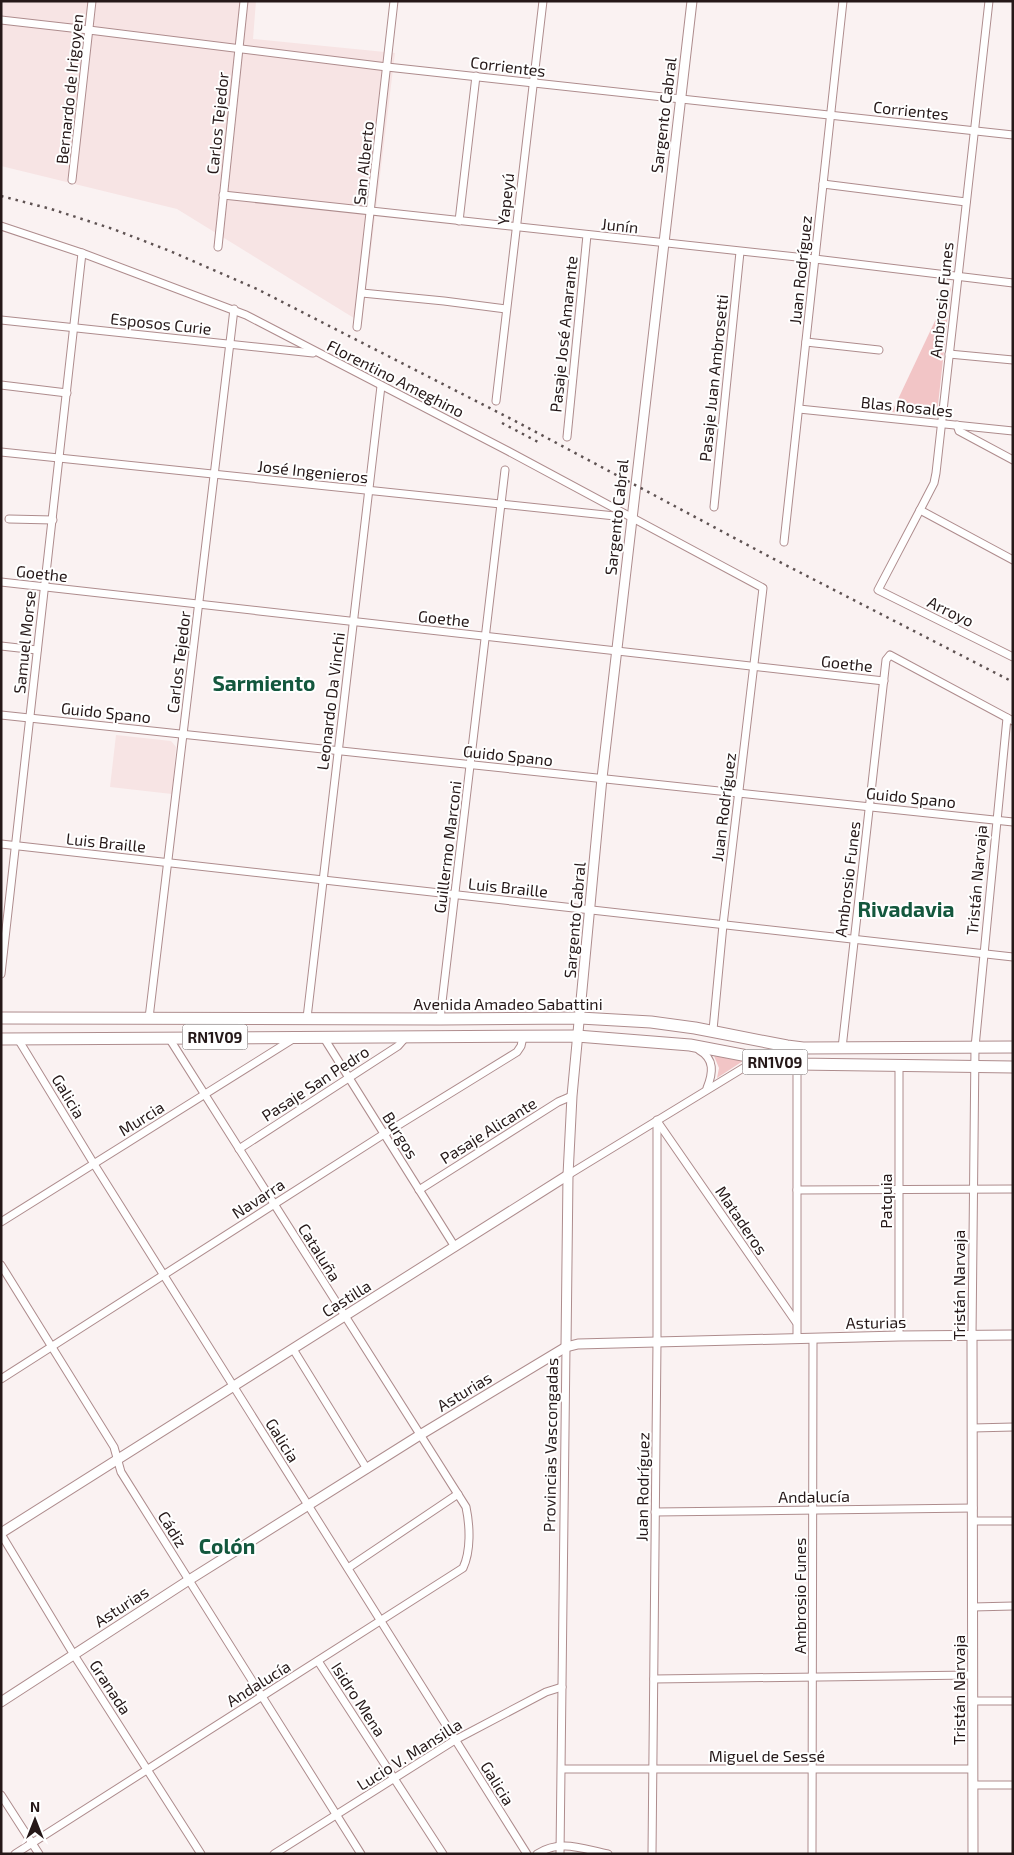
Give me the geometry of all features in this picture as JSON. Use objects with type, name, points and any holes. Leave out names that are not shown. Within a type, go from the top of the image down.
[{"type":"main road","name":"Avenida Amadeo Sabattini","points":[[1,1018],[580,1018],[651,1022],[713,1030],[787,1046],[842,1048],[1013,1047]]},
{"type":"main road","name":"Avenida Amadeo Sabattini","points":[[1,1039],[578,1036],[690,1046],[798,1064],[1013,1067]]},
{"type":"street","name":"Bernardo de Irigoyen","points":[[72,180],[92,1]]},
{"type":"street","name":"Carlos Tejedor","points":[[218,248],[244,1]]},
{"type":"street","name":"San Alberto","points":[[357,327],[394,1]]},
{"type":"street","name":"Yapeyú","points":[[496,401],[543,1]]},
{"type":"street","name":"Sargento Cabral","points":[[578,1036],[602,778],[692,1]]},
{"type":"street","name":"Juan Rodríguez","points":[[784,542],[843,1]]},
{"type":"street","name":"Ambrosio Funes","points":[[878,590],[934,483],[989,1]]},
{"type":"street","name":"Corrientes","points":[[1,20],[387,67],[1013,135]]},
{"type":"street","points":[[459,221],[476,76]]},
{"type":"street","points":[[823,184],[966,202]]},
{"type":"street","name":"Junín","points":[[223,195],[815,259],[1013,283]]},
{"type":"street","name":"Florentino Ameghino","points":[[1,226],[82,253],[234,309],[508,451],[763,588]]},
{"type":"street","name":"Pasaje José Amarante","points":[[567,437],[587,235]]},
{"type":"street","name":"Pasaje Juan Ambrosetti","points":[[714,507],[740,252]]},
{"type":"street","name":"Samuel Morse","points":[[1,974],[82,253]]},
{"type":"street","points":[[362,293],[506,309]]},
{"type":"street","name":"Carlos Tejedor","points":[[149,1018],[234,309]]},
{"type":"street","name":"Esposos Curie","points":[[1,320],[318,353]]},
{"type":"street","points":[[806,342],[879,350]]},
{"type":"street","points":[[949,354],[1013,360]]},
{"type":"street","points":[[1,385],[66,393]]},
{"type":"street","name":"Leonardo Da Vinchi","points":[[306,1018],[381,386]]},
{"type":"street","name":"Blas Rosales","points":[[799,409],[1013,431]]},
{"type":"street","points":[[957,425],[959,431],[1013,460]]},
{"type":"street","name":"José Ingenieros","points":[[1,452],[615,516],[622,513]]},
{"type":"street","name":"Guillermo Marconi","points":[[440,1019],[505,470]]},
{"type":"street","points":[[920,510],[1013,560]]},
{"type":"street","points":[[9,519],[52,520]]},
{"type":"street","name":"Goethe","points":[[1,582],[884,681]]},
{"type":"street","name":"Juan Rodríguez","points":[[713,1030],[723,925],[763,588]]},
{"type":"street","name":"Arroyo","points":[[878,590],[1013,657]]},
{"type":"street","points":[[1,646],[37,650]]},
{"type":"street","name":"Ambrosio Funes","points":[[842,1048],[886,660],[890,655],[1010,720]]},
{"type":"street","name":"Guido Spano","points":[[1,714],[1013,822]]},
{"type":"street","name":"Tristán Narvaja","points":[[973,1854],[972,1336],[974,1067],[996,820],[1010,720]]},
{"type":"street","name":"Luis Braille","points":[[1,844],[1013,957]]},
{"type":"street","name":"Provincias Vascongadas","points":[[560,1854],[568,1175],[572,1096],[578,1036]]},
{"type":"street","name":"Cataluña","points":[[168,1037],[466,1507]]},
{"type":"street","name":"Navarra","points":[[1,1379],[384,1134],[517,1052],[523,1037]]},
{"type":"street","name":"Murcia","points":[[1,1222],[295,1038]]},
{"type":"street","name":"Burgos","points":[[324,1038],[455,1247]]},
{"type":"street","name":"Pasaje San Pedro","points":[[239,1149],[398,1046],[405,1038]]},
{"type":"street","name":"Galicia","points":[[18,1039],[94,1164],[527,1854]]},
{"type":"street","points":[[690,1046],[705,1054],[712,1063],[711,1077],[707,1088]]},
{"type":"street","name":"Castilla","points":[[1,1533],[568,1175],[758,1058]]},
{"type":"street","points":[[797,1339],[798,1064]]},
{"type":"street","name":"Patquia","points":[[899,1065],[899,1336]]},
{"type":"street","name":"Pasaje Alicante","points":[[419,1190],[558,1102],[572,1096]]},
{"type":"street","name":"Juan Rodríguez","points":[[652,1854],[657,1342],[657,1120]]},
{"type":"street","name":"Mataderos","points":[[657,1120],[796,1322]]},
{"type":"street","points":[[797,1190],[1013,1189]]},
{"type":"street","name":"Cádiz","points":[[1,1265],[114,1447],[121,1472],[361,1854]]},
{"type":"street","name":"Asturias","points":[[1,1702],[308,1505],[420,1435],[566,1348],[578,1344],[1013,1335]]},
{"type":"street","name":"Ambrosio Funes","points":[[812,1854],[813,1338]]},
{"type":"street","points":[[292,1349],[366,1469]]},
{"type":"street","points":[[973,1428],[1013,1427]]},
{"type":"street","points":[[348,1568],[458,1494]]},
{"type":"street","name":"Andalucía","points":[[15,1854],[463,1568],[468,1552],[468,1515],[466,1507]]},
{"type":"street","name":"Andalucía","points":[[655,1512],[973,1508]]},
{"type":"street","points":[[973,1521],[1013,1521]]},
{"type":"street","name":"Granada","points":[[1,1533],[74,1655],[201,1854]]},
{"type":"street","points":[[973,1607],[1013,1606]]},
{"type":"street","name":"Isidro Mena","points":[[318,1661],[443,1854]]},
{"type":"street","points":[[654,1679],[973,1675]]},
{"type":"street","name":"Lucio V. Mansilla","points":[[279,1852],[455,1740],[546,1692],[562,1687]]},
{"type":"street","points":[[973,1701],[1013,1701]]},
{"type":"street","name":"Miguel de Sessé","points":[[562,1769],[973,1769]]},
{"type":"street","points":[[973,1785],[1013,1785]]},
{"type":"street","points":[[1,1794],[39,1854]]},
{"type":"street","points":[[537,1854],[546,1848],[560,1845],[608,1854]]},
{"type":"shaded area","points":[[1,1],[256,1],[253,39],[395,53],[362,323],[177,209],[1,166]]},
{"type":"shaded area","points":[[951,287],[937,414],[934,417],[892,412]]},
{"type":"shaded area","points":[[116,735],[171,741],[176,747],[172,794],[110,787]]},
{"type":"shaded area","points":[[714,1056],[743,1061],[717,1078],[719,1068]]},
{"type":"railway","points":[[1,196],[51,209],[113,229],[170,251],[257,289],[519,423],[770,557],[1013,682]]},
{"type":"railway","points":[[502,423],[538,442]]},
{"type":"district","name":"Sarmiento","points":[[264,682]]},
{"type":"district","name":"Rivadavia","points":[[906,908]]},
{"type":"district","name":"Colón","points":[[227,1545]]}]
